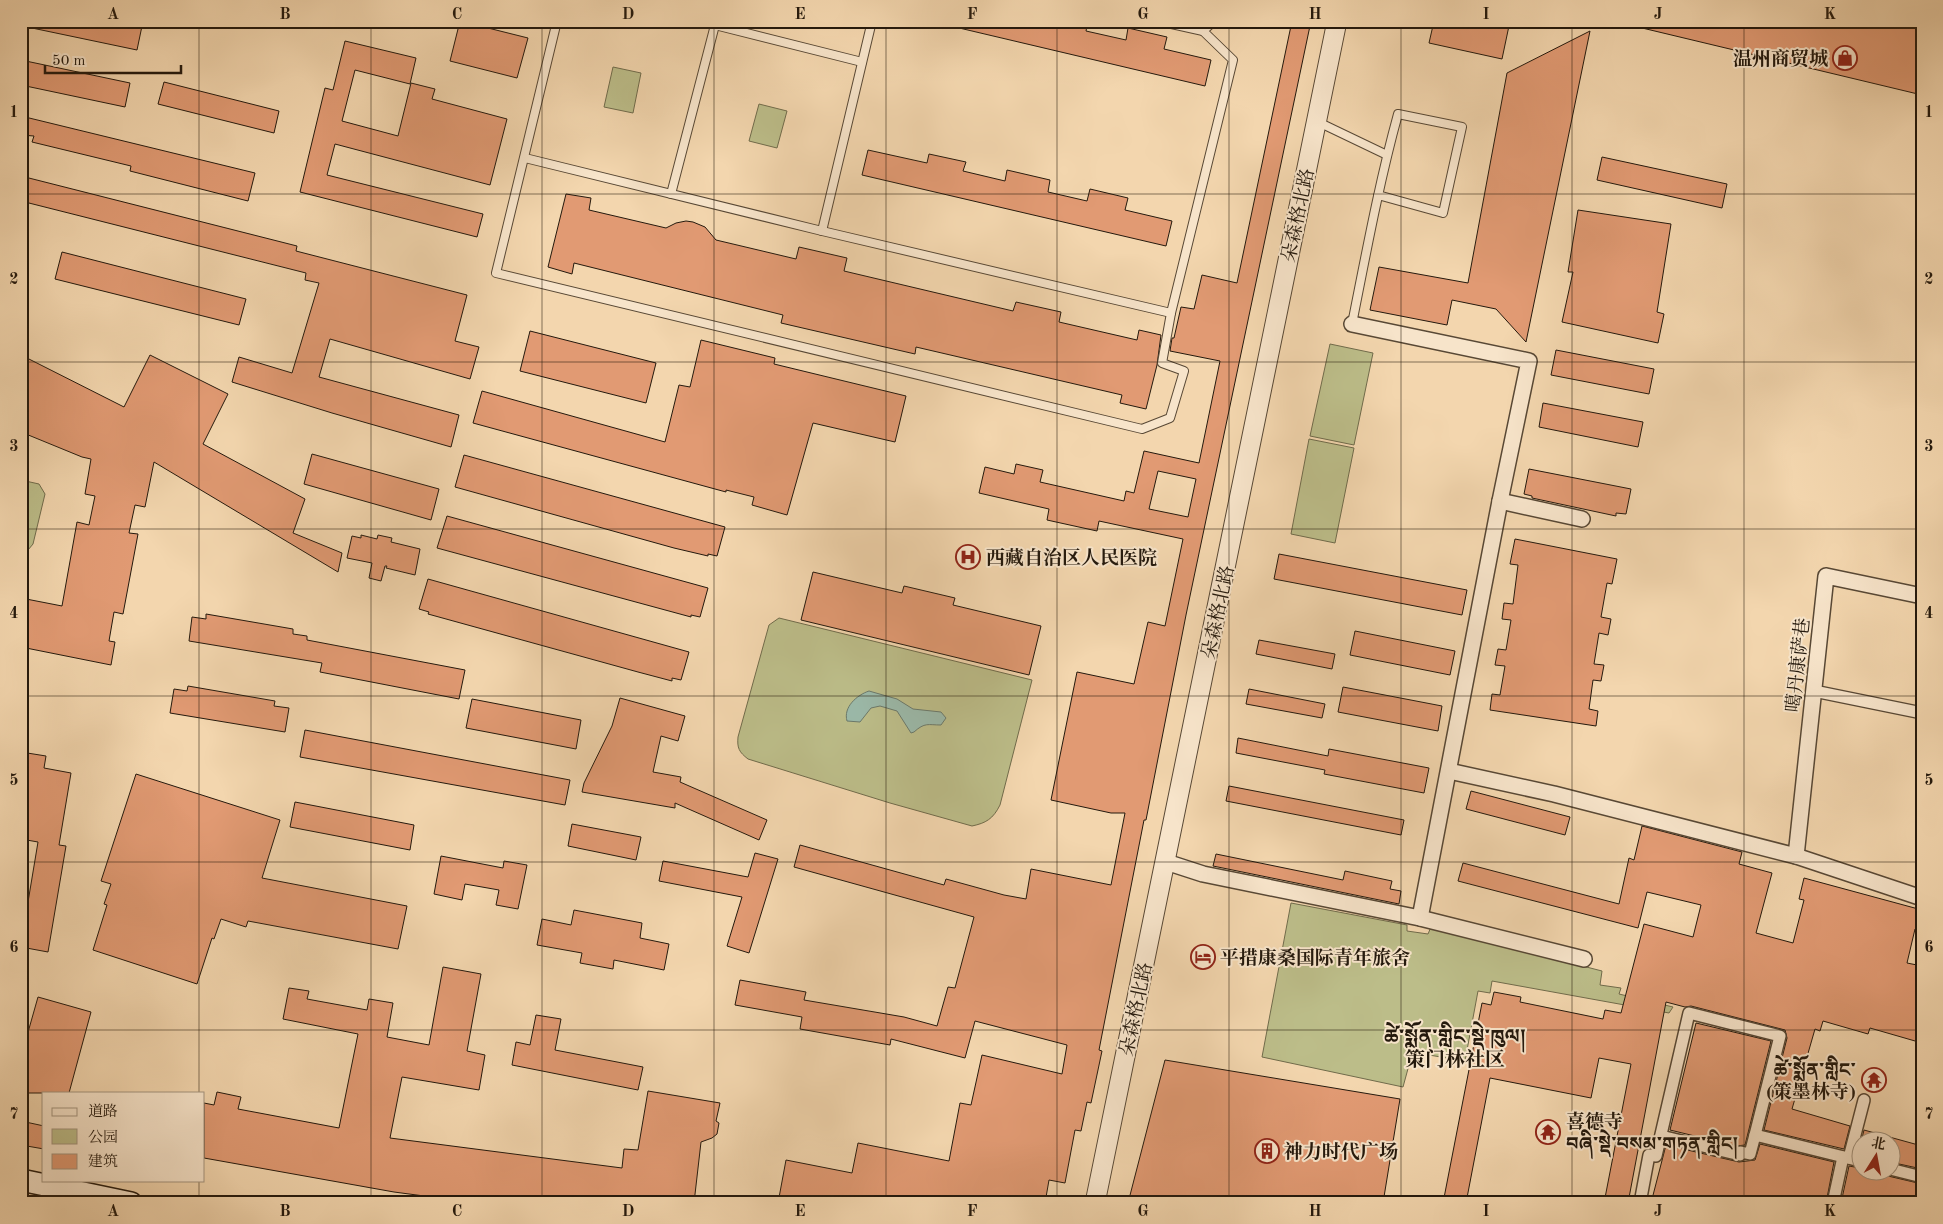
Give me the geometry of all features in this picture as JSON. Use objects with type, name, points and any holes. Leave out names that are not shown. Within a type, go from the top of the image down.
[{"type":"main road","points":[[21,1180],[132,1203]]},
{"type":"street","name":"朵森格北路","points":[[1095,1203],[1337,21]]},
{"type":"street","points":[[1352,324],[1529,361],[1500,501],[1420,918]]},
{"type":"street","points":[[1500,501],[1582,519]]},
{"type":"street","name":"噶丹康萨巷","points":[[1796,856],[1826,576],[1922,596]]},
{"type":"street","points":[[1814,691],[1922,713]]},
{"type":"street","points":[[1449,771],[1554,794],[1796,856],[1922,898]]},
{"type":"street","points":[[1166,862],[1203,874],[1420,918],[1584,959]]},
{"type":"street","points":[[1640,1203],[1649,1155],[1656,1156],[1689,1013],[1780,1036],[1750,1154],[1741,1152],[1740,1155],[1661,1136]]},
{"type":"street","points":[[1833,1203],[1864,1100]]},
{"type":"street","points":[[1755,1135],[1850,1159]]},
{"type":"street","points":[[1900,1172],[1922,1177]]},
{"type":"lane","points":[[557,21],[496,273],[1142,429],[1170,418],[1184,371],[1162,363],[1171,313],[1233,60],[1202,31],[1158,21]]},
{"type":"lane","points":[[699,21],[862,62]]},
{"type":"lane","points":[[822,231],[872,21]]},
{"type":"lane","points":[[1202,31],[1214,21]]},
{"type":"lane","points":[[671,194],[715,25]]},
{"type":"lane","points":[[1352,324],[1378,195],[1398,114],[1462,126],[1443,213],[1378,195]]},
{"type":"lane","points":[[1316,122],[1387,155]]},
{"type":"lane","points":[[525,158],[822,231],[1171,313]]},
{"type":"green space","points":[[613,67],[641,73],[633,113],[604,107]]},
{"type":"green space","points":[[759,104],[787,111],[777,148],[749,141]]},
{"type":"green space","points":[[1330,344],[1373,353],[1354,445],[1310,436]]},
{"type":"green space","points":[[1309,439],[1354,448],[1335,543],[1291,534]]},
{"type":"green space","points":[[21,480],[39,484],[45,494],[33,544],[22,553]]},
{"type":"green space","points":[[779,618],[1032,680],[1000,805],[995,814],[985,822],[972,826],[748,759],[739,750],[738,737],[769,625]]},
{"type":"green space","points":[[1291,903],[1407,925],[1407,931],[1428,934],[1431,927],[1602,971],[1600,985],[1621,988],[1619,994],[1673,1007],[1669,1013],[1492,981],[1490,993],[1478,991],[1465,1061],[1429,1055],[1409,1065],[1403,1087],[1262,1057]]},
{"type":"shaded area","points":[[869,691],[897,699],[913,709],[941,712],[946,718],[941,725],[924,725],[911,733],[897,711],[880,706],[871,708],[860,722],[847,721],[846,716],[849,706],[860,695]]},
{"type":"building","points":[[33,21],[118,21],[142,26],[137,50],[32,28]]},
{"type":"building","points":[[460,21],[528,38],[517,78],[450,61]]},
{"type":"building","points":[[956,21],[1088,21],[1086,31],[1126,40],[1128,28],[1167,37],[1164,49],[1211,60],[1205,86],[955,27]]},
{"type":"building","points":[[1292,21],[1311,21],[1186,615],[1146,820],[1144,820],[1099,1050],[1102,1051],[1091,1103],[1087,1102],[1081,1131],[1075,1130],[1065,1183],[1049,1180],[1045,1203],[778,1203],[786,1160],[852,1173],[858,1143],[949,1161],[960,1103],[971,1105],[982,1055],[1062,1074],[1067,1045],[975,1021],[965,1058],[891,1039],[890,1045],[800,1029],[802,1017],[735,1005],[740,980],[806,992],[804,1000],[904,1017],[937,1026],[948,987],[955,988],[974,917],[794,867],[800,845],[944,885],[946,879],[1026,899],[1031,869],[1111,885],[1125,813],[1111,813],[1051,800],[1077,672],[1134,684],[1148,622],[1165,626],[1183,539],[1099,521],[1097,531],[1047,520],[1049,509],[979,493],[985,467],[1014,474],[1016,464],[1043,470],[1040,482],[1124,501],[1126,491],[1134,493],[1144,451],[1199,463],[1220,361],[1170,351],[1172,338],[1174,338],[1181,307],[1194,309],[1202,275],[1237,283]],"holes":[[[1158,471],[1196,479],[1188,517],[1149,509]]]},
{"type":"building","points":[[1434,21],[1510,21],[1502,59],[1429,43]]},
{"type":"building","name":"温州商贸城","points":[[1638,21],[1922,21],[1922,95],[1638,27]]},
{"type":"building","points":[[1590,31],[1526,342],[1496,309],[1452,300],[1447,325],[1370,310],[1379,267],[1468,283],[1507,73]]},
{"type":"building","points":[[345,41],[416,58],[410,84],[355,70],[342,121],[398,136],[411,83],[435,89],[432,99],[507,119],[490,185],[335,144],[327,175],[483,214],[477,237],[300,192],[325,88],[333,90]]},
{"type":"building","points":[[21,60],[130,83],[125,107],[21,85]]},
{"type":"building","points":[[164,82],[279,111],[274,133],[158,104]]},
{"type":"building","points":[[21,116],[255,173],[248,201],[130,171],[131,166],[32,142],[34,136],[21,135]]},
{"type":"building","points":[[868,150],[927,163],[929,154],[966,162],[963,171],[1005,181],[1007,170],[1050,180],[1048,192],[1087,201],[1090,189],[1128,198],[1125,210],[1172,221],[1166,246],[862,175]]},
{"type":"building","points":[[1602,157],[1727,184],[1722,208],[1597,180]]},
{"type":"building","points":[[21,176],[297,246],[296,251],[467,295],[455,341],[479,347],[470,379],[330,339],[319,377],[459,415],[451,447],[232,382],[239,357],[292,373],[319,283],[305,280],[306,273],[21,201]]},
{"type":"building","points":[[566,194],[591,198],[589,210],[666,228],[676,223],[693,222],[705,227],[716,240],[796,259],[799,247],[847,258],[844,271],[1013,311],[1016,302],[1061,312],[1059,322],[1137,340],[1139,330],[1161,335],[1157,365],[1146,409],[1120,403],[1122,395],[916,347],[915,354],[781,323],[783,315],[574,263],[572,274],[548,267]]},
{"type":"building","points":[[1578,210],[1671,224],[1657,312],[1664,314],[1658,343],[1562,322],[1573,272],[1568,272]]},
{"type":"building","points":[[62,252],[246,299],[239,325],[55,279]]},
{"type":"building","points":[[530,331],[656,363],[646,403],[520,371]]},
{"type":"building","points":[[701,340],[775,358],[774,364],[906,396],[895,442],[813,423],[787,515],[752,505],[754,497],[726,490],[726,492],[473,423],[482,391],[665,442],[679,385],[690,387]]},
{"type":"building","points":[[1556,350],[1654,369],[1649,394],[1551,375]]},
{"type":"building","points":[[21,355],[124,407],[150,355],[228,394],[203,444],[305,499],[293,533],[342,553],[338,572],[154,462],[145,507],[135,505],[129,533],[138,534],[123,614],[114,612],[109,641],[115,642],[111,665],[21,647],[21,598],[62,606],[77,522],[89,525],[95,496],[85,494],[91,459],[21,432]]},
{"type":"building","points":[[1543,403],[1643,422],[1638,447],[1539,427]]},
{"type":"building","points":[[312,454],[439,489],[431,520],[304,484]]},
{"type":"building","points":[[464,455],[725,527],[717,556],[708,554],[708,556],[674,548],[455,487]]},
{"type":"building","points":[[1529,469],[1631,489],[1626,514],[1616,513],[1616,516],[1532,498],[1532,496],[1524,494]]},
{"type":"building","points":[[447,516],[708,588],[700,617],[691,615],[691,617],[437,548]]},
{"type":"building","points":[[361,535],[377,539],[378,535],[392,538],[391,542],[420,549],[415,575],[386,568],[387,566],[385,566],[381,581],[369,578],[372,563],[347,558],[352,536],[361,538]]},
{"type":"building","points":[[1515,539],[1617,559],[1612,584],[1607,583],[1601,617],[1611,619],[1608,635],[1599,633],[1594,664],[1604,665],[1601,681],[1593,680],[1589,709],[1598,711],[1596,726],[1490,710],[1492,694],[1500,695],[1505,666],[1495,665],[1498,649],[1506,650],[1511,620],[1502,619],[1504,603],[1513,604],[1518,565],[1510,564]]},
{"type":"building","points":[[1279,554],[1467,590],[1462,615],[1274,579]]},
{"type":"building","points":[[813,572],[902,593],[904,586],[955,598],[953,605],[1041,626],[1029,675],[801,620]]},
{"type":"building","points":[[428,579],[689,652],[681,680],[672,678],[672,681],[428,614],[429,612],[419,609]]},
{"type":"building","points":[[206,614],[293,629],[293,634],[307,636],[307,640],[465,670],[459,699],[320,672],[322,663],[189,641],[192,617],[206,619]]},
{"type":"building","points":[[1355,631],[1455,651],[1450,675],[1350,655]]},
{"type":"building","points":[[1259,640],[1335,654],[1332,669],[1256,654]]},
{"type":"building","points":[[188,686],[275,701],[274,706],[289,708],[285,732],[170,713],[174,689],[187,691]]},
{"type":"building","points":[[1343,687],[1442,706],[1438,731],[1338,712]]},
{"type":"building","points":[[1249,689],[1325,704],[1322,718],[1246,704]]},
{"type":"building","points":[[620,698],[685,716],[678,741],[661,736],[653,772],[681,777],[680,782],[767,820],[759,840],[675,803],[675,808],[582,792],[584,783],[612,726]]},
{"type":"building","points":[[472,699],[581,720],[576,749],[466,728]]},
{"type":"building","points":[[305,730],[570,780],[565,805],[300,757]]},
{"type":"building","points":[[1238,738],[1328,756],[1329,749],[1429,768],[1424,793],[1324,774],[1325,770],[1236,753]]},
{"type":"building","points":[[21,752],[46,756],[44,768],[71,773],[59,845],[66,846],[48,952],[21,947],[21,919],[25,920],[38,842],[21,839]]},
{"type":"building","points":[[136,774],[280,820],[262,878],[407,906],[398,949],[248,921],[246,927],[221,919],[214,939],[212,938],[197,984],[93,950],[107,905],[104,904],[111,884],[101,881]]},
{"type":"building","points":[[1229,786],[1404,820],[1401,835],[1226,801]]},
{"type":"building","points":[[1471,791],[1570,817],[1565,835],[1466,809]]},
{"type":"building","points":[[295,802],[414,825],[410,850],[290,827]]},
{"type":"building","points":[[572,824],[641,837],[636,860],[568,846]]},
{"type":"building","points":[[1642,826],[1742,852],[1739,864],[1772,873],[1756,933],[1793,943],[1804,900],[1799,899],[1804,878],[1922,910],[1922,930],[1915,929],[1907,963],[1922,966],[1922,1043],[1870,1028],[1868,1034],[1823,1021],[1820,1031],[1815,1029],[1792,1109],[1850,1126],[1844,1149],[1764,1130],[1787,1038],[1785,1030],[1691,1006],[1685,1007],[1666,1002],[1628,1203],[1604,1203],[1631,1064],[1599,1058],[1591,1098],[1490,1078],[1466,1203],[1443,1203],[1482,1003],[1491,1005],[1494,992],[1521,997],[1520,1002],[1603,1019],[1605,1010],[1621,1013],[1644,924],[1693,937],[1701,905],[1647,892],[1638,928],[1458,881],[1463,863],[1619,904],[1629,858],[1634,860]]},
{"type":"building","points":[[755,853],[778,859],[749,953],[727,946],[742,897],[659,881],[663,861],[748,877]]},
{"type":"building","points":[[1216,854],[1343,880],[1345,871],[1392,881],[1390,889],[1401,891],[1399,904],[1213,866]]},
{"type":"building","points":[[441,856],[503,868],[504,861],[527,865],[518,909],[496,905],[499,890],[465,884],[462,900],[434,894]]},
{"type":"building","points":[[574,910],[642,923],[640,938],[669,944],[664,970],[614,960],[613,969],[580,963],[582,953],[537,945],[542,919],[571,925]]},
{"type":"building","points":[[443,967],[481,974],[467,1051],[485,1055],[479,1090],[402,1077],[390,1138],[622,1168],[624,1149],[638,1150],[648,1091],[720,1103],[716,1121],[719,1123],[717,1134],[701,1142],[694,1203],[477,1203],[394,1192],[205,1158],[205,1103],[214,1105],[217,1092],[241,1097],[238,1109],[339,1128],[358,1034],[283,1019],[289,988],[309,991],[307,999],[367,1010],[369,999],[393,1003],[387,1037],[429,1045]]},
{"type":"building","points":[[38,997],[91,1012],[69,1092],[21,1093],[21,1057]]},
{"type":"building","points":[[536,1015],[561,1019],[555,1050],[643,1067],[638,1090],[512,1065],[516,1042],[530,1045]]},
{"type":"building","points":[[1696,1023],[1771,1041],[1745,1145],[1736,1146],[1670,1130]]},
{"type":"building","name":"神力时代广场","points":[[1165,1060],[1400,1099],[1383,1203],[1128,1203]]},
{"type":"building","points":[[21,1121],[42,1126],[42,1149],[21,1145]]},
{"type":"building","points":[[1900,1140],[1922,1146],[1922,1169],[1900,1164]]},
{"type":"building","points":[[1760,1144],[1834,1162],[1826,1203],[1651,1203],[1666,1145],[1739,1162],[1755,1160]]},
{"type":"building","points":[[1849,1166],[1850,1182],[1900,1182],[1900,1179],[1922,1184],[1922,1203],[1841,1203]]},
{"type":"place","name":"温州商贸城","points":[[1845,58]]},
{"type":"place","name":"西藏自治区人民医院","points":[[968,557]]},
{"type":"place","name":"平措康桑国际青年旅舍","points":[[1203,957]]},
{"type":"place","name":"ཚེ་སྨོན་གླིང་ (策墨林寺)","points":[[1874,1080]]},
{"type":"place","name":"喜德寺 བཞི་སྡེ་བསམ་གཏན་གླིང།","points":[[1548,1132]]},
{"type":"place","name":"神力时代广场","points":[[1267,1151]]},
{"type":"district","name":"ཚེ་སྨོན་གླིང་སྡེ་ཁུལ། 策门林社区","points":[[1455,1048]]}]
